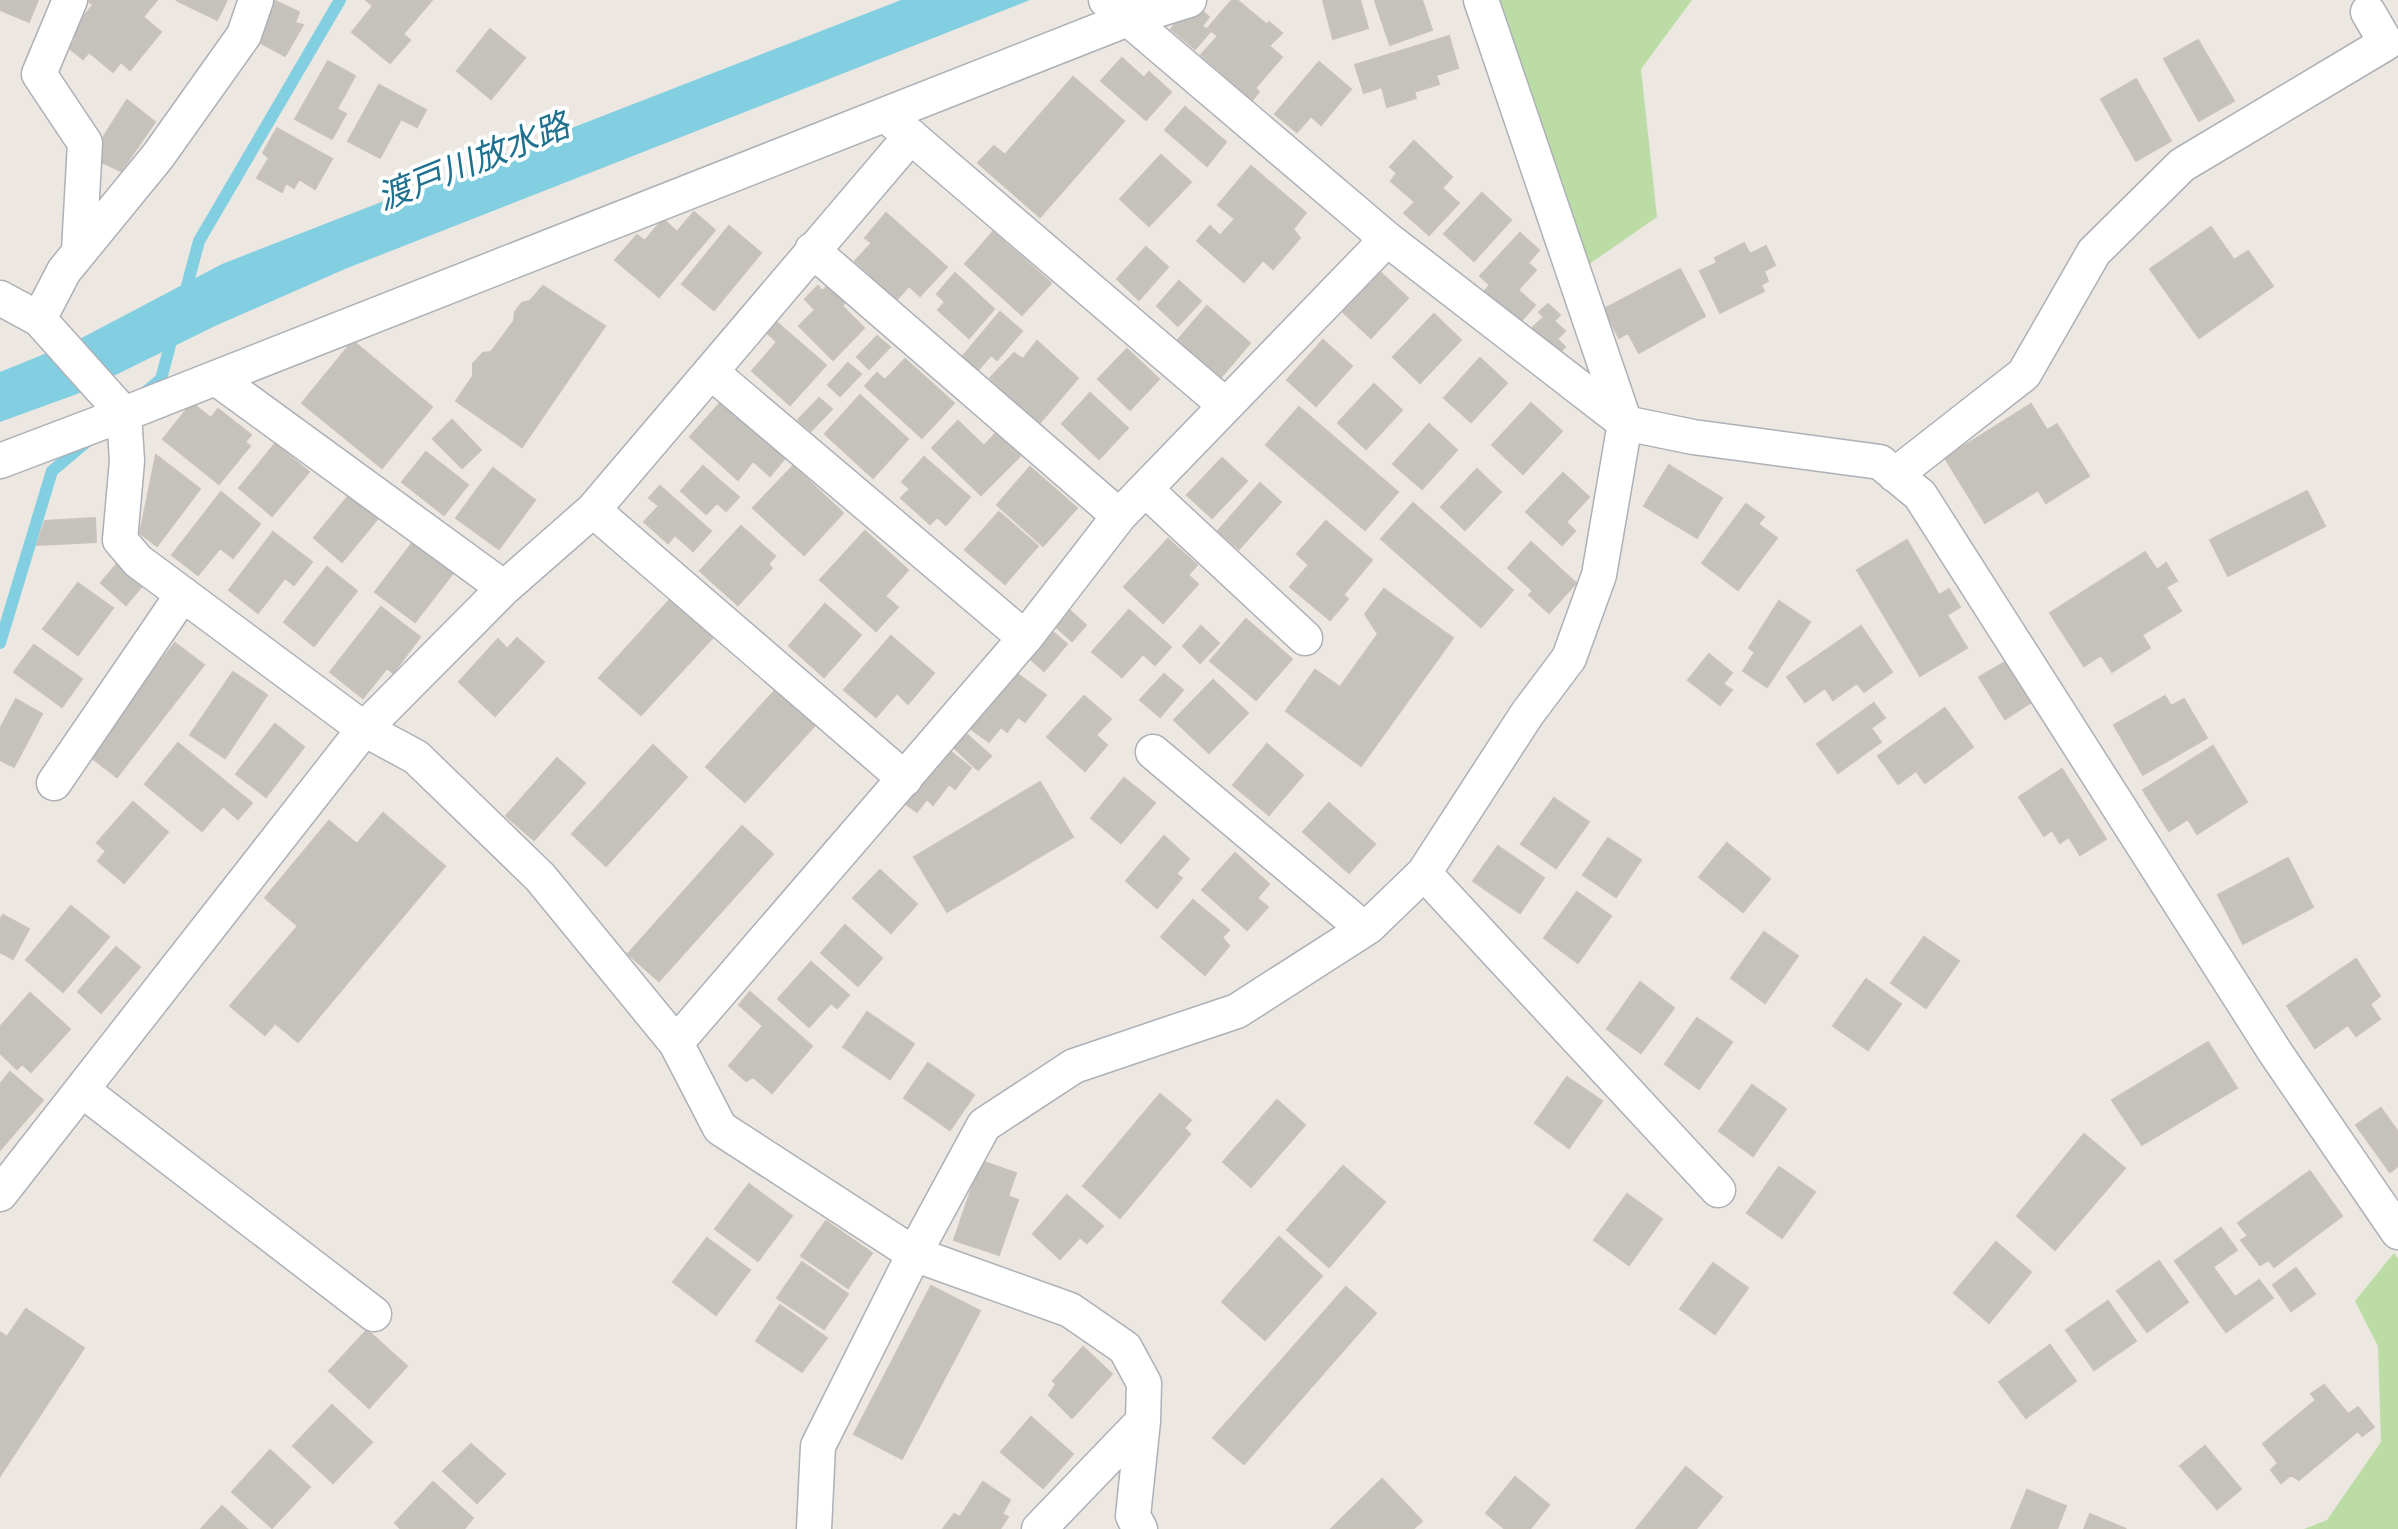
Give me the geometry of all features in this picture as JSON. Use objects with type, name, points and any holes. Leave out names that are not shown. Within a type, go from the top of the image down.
[{"type":"street","points":[[70,0],[39,74],[85,143],[79,251]]},
{"type":"street","points":[[39,319],[64,271],[158,156],[244,35],[256,0]]},
{"type":"street","points":[[0,461],[898,125],[1117,9],[1189,0]]},
{"type":"street","points":[[814,1529],[818,1446],[914,1254],[984,1125],[1074,1066],[1237,1011],[1364,929],[1424,873],[1527,714],[1569,658],[1599,575],[1625,423],[1481,0]]},
{"type":"street","points":[[1117,9],[1387,239],[1625,423],[1693,437],[1880,462],[1920,495],[2267,1039],[2398,1232]]},
{"type":"street","points":[[1895,475],[2024,374],[2094,252],[2182,165],[2386,43],[2368,12]]},
{"type":"street","points":[[0,1194],[364,729],[504,588],[593,510],[812,250],[898,125]]},
{"type":"street","points":[[898,125],[1225,405]]},
{"type":"street","points":[[676,1043],[1025,638],[1119,516],[1387,239]]},
{"type":"street","points":[[812,250],[1119,516]]},
{"type":"street","points":[[0,298],[39,319],[124,414],[127,461],[120,540],[138,561],[364,729],[416,757],[540,877],[676,1043],[720,1128],[914,1254],[1070,1310],[1125,1348],[1144,1383],[1133,1516],[1140,1529]]},
{"type":"street","points":[[711,372],[1025,638]]},
{"type":"street","points":[[216,378],[504,588]]},
{"type":"street","points":[[1145,489],[1305,638]]},
{"type":"street","points":[[593,510],[905,779]]},
{"type":"street","points":[[54,783],[183,594]]},
{"type":"street","points":[[1153,752],[1364,929]]},
{"type":"street","points":[[1424,873],[1718,1190]]},
{"type":"street","points":[[82,1090],[374,1314]]},
{"type":"street","points":[[1039,1529],[1143,1421]]},
{"type":"green space","points":[[1481,0],[1692,0],[1641,69],[1657,217],[1575,274]]},
{"type":"green space","points":[[2394,1253],[2398,1259],[2398,1529],[2304,1529],[2327,1520],[2381,1442],[2378,1346],[2355,1301]]},
{"type":"water","points":[[901,0],[1030,0],[345,269],[215,326],[77,394],[0,422],[0,372],[74,342],[222,264]]},
{"type":"building","points":[[0,0],[38,0],[29,22],[0,10]]},
{"type":"building","points":[[87,0],[157,0],[143,17],[161,32],[130,70],[121,62],[113,72],[89,52],[83,59],[69,48],[76,39],[70,34],[93,5]]},
{"type":"building","points":[[176,0],[227,0],[217,20]]},
{"type":"building","points":[[366,0],[432,0],[403,34],[410,40],[390,63],[352,32],[373,6]]},
{"type":"building","points":[[1232,0],[1237,0],[1267,25],[1269,22],[1282,33],[1269,46],[1282,57],[1255,88],[1259,92],[1252,100],[1201,55],[1218,36],[1208,28]]},
{"type":"building","points":[[1323,0],[1360,0],[1368,28],[1333,39]]},
{"type":"building","points":[[1422,0],[1432,30],[1390,45],[1375,1]]},
{"type":"building","points":[[275,1],[299,12],[295,23],[303,25],[285,56],[255,40]]},
{"type":"building","points":[[1199,8],[1209,17],[1202,26],[1210,32],[1195,49],[1171,29],[1187,9]]},
{"type":"building","points":[[490,29],[525,58],[491,99],[457,71]]},
{"type":"building","points":[[1449,36],[1458,68],[1436,75],[1439,84],[1414,92],[1416,98],[1387,107],[1382,87],[1364,93],[1355,65]]},
{"type":"building","points":[[2198,40],[2234,101],[2199,121],[2164,59]]},
{"type":"building","points":[[1122,58],[1144,78],[1149,72],[1171,92],[1146,120],[1101,81]]},
{"type":"building","points":[[328,61],[355,76],[337,109],[346,114],[332,139],[295,119]]},
{"type":"building","points":[[1319,62],[1351,89],[1321,125],[1311,116],[1297,132],[1275,114]]},
{"type":"building","points":[[1073,77],[1124,121],[1040,217],[978,163],[994,146],[1005,155]]},
{"type":"building","points":[[2136,79],[2171,141],[2136,161],[2101,99]]},
{"type":"building","points":[[379,85],[426,110],[417,127],[401,119],[380,158],[348,141]]},
{"type":"building","points":[[127,100],[155,122],[121,171],[101,162],[104,136]]},
{"type":"building","points":[[1185,107],[1226,142],[1207,166],[1165,130]]},
{"type":"building","points":[[277,128],[332,159],[315,189],[299,179],[294,188],[286,183],[282,192],[257,178],[269,158],[263,153]]},
{"type":"building","points":[[1414,141],[1452,177],[1442,188],[1459,203],[1429,235],[1404,213],[1415,202],[1391,181],[1397,173],[1390,167]]},
{"type":"building","points":[[1161,155],[1191,182],[1149,226],[1120,199]]},
{"type":"building","points":[[1251,166],[1306,213],[1293,229],[1300,238],[1273,269],[1263,260],[1244,282],[1197,241],[1210,226],[1220,236],[1235,219],[1218,205]]},
{"type":"building","points":[[1482,193],[1511,220],[1474,261],[1444,234]]},
{"type":"building","points":[[694,212],[715,230],[659,297],[615,260],[637,235],[645,241],[663,219],[677,232]]},
{"type":"building","points":[[886,213],[947,267],[920,296],[909,286],[897,299],[855,261],[872,243],[865,238]]},
{"type":"building","points":[[729,226],[761,253],[714,310],[682,284]]},
{"type":"building","points":[[2211,227],[2234,260],[2248,251],[2273,286],[2199,338],[2150,269]]},
{"type":"building","points":[[993,232],[1051,283],[1022,315],[965,264]]},
{"type":"building","points":[[1520,233],[1539,250],[1528,263],[1536,270],[1518,290],[1535,305],[1520,322],[1485,291],[1490,285],[1480,276]]},
{"type":"building","points":[[1744,243],[1750,254],[1766,246],[1775,265],[1764,271],[1768,281],[1761,285],[1764,291],[1720,313],[1700,271],[1717,263],[1715,258]]},
{"type":"building","points":[[1146,247],[1168,267],[1139,300],[1117,279]]},
{"type":"building","points":[[1680,269],[1705,316],[1639,353],[1628,333],[1619,338],[1604,309]]},
{"type":"building","points":[[955,273],[994,309],[969,338],[938,310],[945,302],[937,294]]},
{"type":"building","points":[[1381,273],[1408,298],[1371,338],[1343,312]]},
{"type":"building","points":[[1179,281],[1201,301],[1178,326],[1157,306]]},
{"type":"building","points":[[829,285],[846,301],[842,306],[864,328],[833,360],[799,326],[815,310],[805,299],[818,286],[822,291]]},
{"type":"building","points":[[543,286],[605,326],[522,447],[456,401],[473,376],[473,364],[483,353],[491,352],[514,321],[515,312],[522,303],[530,301]]},
{"type":"building","points":[[1548,304],[1560,315],[1554,321],[1565,331],[1557,339],[1565,347],[1555,357],[1529,331],[1544,317],[1539,312]]},
{"type":"building","points":[[1207,306],[1250,343],[1221,377],[1178,340]]},
{"type":"building","points":[[1000,312],[1022,331],[997,360],[991,355],[978,370],[963,356]]},
{"type":"building","points":[[1434,314],[1461,340],[1420,383],[1393,357]]},
{"type":"building","points":[[774,320],[826,365],[790,405],[752,371],[777,342],[765,331]]},
{"type":"building","points":[[877,336],[890,347],[869,369],[857,357]]},
{"type":"building","points":[[1323,340],[1352,366],[1316,406],[1287,380]]},
{"type":"building","points":[[353,341],[432,407],[382,468],[302,403]]},
{"type":"building","points":[[1037,341],[1078,378],[1038,425],[990,378],[1014,353],[1023,359]]},
{"type":"building","points":[[1127,349],[1159,379],[1130,410],[1098,379]]},
{"type":"building","points":[[1480,358],[1507,383],[1471,422],[1444,398]]},
{"type":"building","points":[[905,359],[954,403],[922,438],[865,386],[877,373],[885,380]]},
{"type":"building","points":[[848,363],[861,374],[840,396],[828,385]]},
{"type":"building","points":[[1374,384],[1402,410],[1366,449],[1338,423]]},
{"type":"building","points":[[1090,393],[1128,428],[1099,459],[1062,424]]},
{"type":"building","points":[[860,395],[908,439],[873,478],[825,434]]},
{"type":"building","points":[[819,398],[832,409],[811,431],[798,420]]},
{"type":"building","points":[[722,401],[786,457],[770,476],[753,461],[738,480],[690,437]]},
{"type":"building","points":[[192,403],[211,418],[218,409],[251,435],[245,442],[250,446],[219,484],[163,439]]},
{"type":"building","points":[[1531,403],[1562,431],[1523,474],[1492,445]]},
{"type":"building","points":[[2031,404],[2047,430],[2057,424],[2089,476],[2046,503],[2038,490],[1985,523],[1945,458]]},
{"type":"building","points":[[1299,407],[1398,492],[1365,530],[1266,445]]},
{"type":"building","points":[[452,420],[481,450],[462,468],[433,439]]},
{"type":"building","points":[[958,421],[984,446],[996,433],[1020,456],[981,495],[932,448]]},
{"type":"building","points":[[1429,424],[1457,450],[1422,489],[1393,464]]},
{"type":"building","points":[[275,444],[309,472],[272,516],[239,488]]},
{"type":"building","points":[[426,452],[468,485],[444,515],[402,482]]},
{"type":"building","points":[[156,455],[200,489],[157,546],[140,533]]},
{"type":"building","points":[[924,457],[970,497],[946,525],[937,517],[930,524],[901,498],[910,489],[902,482]]},
{"type":"building","points":[[1222,458],[1247,481],[1212,518],[1187,495]]},
{"type":"building","points":[[1669,465],[1722,498],[1697,538],[1644,506]]},
{"type":"building","points":[[703,466],[739,497],[726,511],[717,503],[706,514],[681,491]]},
{"type":"building","points":[[793,466],[843,513],[804,555],[753,508]]},
{"type":"building","points":[[1030,467],[1077,508],[1043,546],[997,505]]},
{"type":"building","points":[[493,468],[535,500],[499,549],[456,518]]},
{"type":"building","points":[[1477,469],[1501,492],[1465,530],[1441,507]]},
{"type":"building","points":[[1563,473],[1589,497],[1566,522],[1575,531],[1562,545],[1526,512]]},
{"type":"building","points":[[1260,483],[1281,502],[1239,549],[1218,531]]},
{"type":"building","points":[[660,486],[711,531],[693,551],[675,535],[668,543],[644,522],[659,506],[649,498]]},
{"type":"building","points":[[2307,491],[2325,526],[2228,576],[2210,540]]},
{"type":"building","points":[[221,492],[260,524],[233,558],[220,548],[198,575],[172,555]]},
{"type":"building","points":[[350,494],[378,518],[342,562],[314,538]]},
{"type":"building","points":[[1413,503],[1513,590],[1481,627],[1381,539]]},
{"type":"building","points":[[1746,504],[1764,517],[1758,524],[1777,538],[1738,590],[1702,563]]},
{"type":"building","points":[[999,512],[1038,546],[1005,584],[965,550]]},
{"type":"building","points":[[95,518],[96,542],[37,545],[45,521]]},
{"type":"building","points":[[1326,521],[1372,560],[1343,595],[1348,599],[1330,620],[1290,587],[1309,565],[1297,554]]},
{"type":"building","points":[[741,526],[775,556],[768,564],[772,568],[738,605],[700,571]]},
{"type":"building","points":[[865,531],[908,570],[885,596],[898,607],[876,631],[820,580]]},
{"type":"building","points":[[273,532],[312,562],[294,585],[285,578],[258,613],[229,590]]},
{"type":"building","points":[[1168,539],[1197,565],[1188,575],[1198,584],[1163,623],[1124,587]]},
{"type":"building","points":[[1907,540],[1939,595],[1949,589],[1960,607],[1947,615],[1967,648],[1920,676],[1857,570]]},
{"type":"building","points":[[413,542],[453,573],[415,622],[375,592]]},
{"type":"building","points":[[1531,542],[1576,583],[1549,613],[1529,595],[1533,591],[1508,568]]},
{"type":"building","points":[[2145,552],[2157,570],[2166,563],[2177,581],[2166,587],[2181,611],[2142,635],[2150,648],[2112,672],[2101,655],[2084,666],[2050,613]]},
{"type":"building","points":[[116,565],[142,586],[126,605],[101,583]]},
{"type":"building","points":[[327,567],[357,591],[314,646],[284,622]]},
{"type":"building","points":[[78,583],[113,608],[78,655],[43,629]]},
{"type":"building","points":[[1384,589],[1453,638],[1361,766],[1286,711],[1315,670],[1340,687],[1378,634],[1365,614]]},
{"type":"building","points":[[674,595],[716,634],[641,715],[599,678]]},
{"type":"building","points":[[1779,601],[1810,622],[1767,687],[1743,671],[1755,652],[1749,648]]},
{"type":"building","points":[[825,604],[861,635],[824,677],[789,646]]},
{"type":"building","points":[[381,607],[420,637],[393,673],[387,668],[363,698],[330,672]]},
{"type":"building","points":[[1068,609],[1086,625],[1072,641],[1054,625]]},
{"type":"building","points":[[1129,610],[1171,647],[1155,665],[1143,654],[1122,677],[1092,652]]},
{"type":"building","points":[[1246,619],[1292,659],[1256,700],[1210,661]]},
{"type":"building","points":[[1201,626],[1219,643],[1200,663],[1183,646]]},
{"type":"building","points":[[1861,626],[1892,672],[1864,692],[1857,683],[1833,700],[1825,688],[1805,702],[1787,677]]},
{"type":"building","points":[[1048,628],[1067,644],[1044,671],[1025,654]]},
{"type":"building","points":[[891,636],[934,673],[908,704],[897,693],[876,717],[844,690]]},
{"type":"building","points":[[517,638],[544,662],[495,716],[459,682],[498,639],[507,649]]},
{"type":"building","points":[[175,643],[204,665],[117,777],[88,755]]},
{"type":"building","points":[[34,645],[82,679],[62,707],[14,672]]},
{"type":"building","points":[[1709,654],[1732,673],[1723,684],[1732,690],[1720,705],[1688,680]]},
{"type":"building","points":[[2005,662],[2030,703],[2005,719],[1979,677]]},
{"type":"building","points":[[1012,670],[1046,695],[1025,722],[1018,717],[1007,732],[1001,727],[989,742],[968,727]]},
{"type":"building","points":[[233,672],[267,695],[225,758],[190,735]]},
{"type":"building","points":[[1164,674],[1183,690],[1160,717],[1140,700]]},
{"type":"building","points":[[1213,680],[1248,713],[1209,753],[1174,720]]},
{"type":"building","points":[[778,687],[817,723],[745,802],[706,767]]},
{"type":"building","points":[[1084,696],[1111,719],[1096,735],[1107,745],[1085,771],[1047,737]]},
{"type":"building","points":[[2165,696],[2171,706],[2184,699],[2207,738],[2143,775],[2114,725]]},
{"type":"building","points":[[16,699],[42,714],[14,767],[0,760],[0,729]]},
{"type":"building","points":[[1874,703],[1885,718],[1871,728],[1881,742],[1838,773],[1817,744]]},
{"type":"building","points":[[1945,708],[1973,747],[1925,783],[1916,771],[1898,784],[1878,756]]},
{"type":"building","points":[[275,724],[304,747],[266,797],[236,774]]},
{"type":"building","points":[[963,731],[991,756],[978,770],[951,745]]},
{"type":"building","points":[[178,743],[252,803],[238,819],[223,806],[202,831],[145,784]]},
{"type":"building","points":[[1267,744],[1303,775],[1269,815],[1233,785]]},
{"type":"building","points":[[653,745],[687,777],[606,866],[572,834]]},
{"type":"building","points":[[2213,746],[2247,802],[2197,834],[2188,819],[2169,831],[2143,790]]},
{"type":"building","points":[[945,747],[971,768],[955,789],[949,784],[933,805],[927,799],[917,812],[903,802]]},
{"type":"building","points":[[557,758],[585,783],[534,840],[506,816]]},
{"type":"building","points":[[2062,769],[2106,839],[2080,855],[2069,837],[2060,843],[2052,830],[2044,836],[2019,797]]},
{"type":"building","points":[[1124,778],[1155,803],[1121,843],[1091,818]]},
{"type":"building","points":[[1040,782],[1073,837],[947,912],[914,857]]},
{"type":"building","points":[[1554,798],[1589,822],[1556,868],[1521,844]]},
{"type":"building","points":[[133,802],[168,832],[124,883],[98,861],[106,851],[97,843]]},
{"type":"building","points":[[1329,803],[1375,844],[1349,873],[1303,832]]},
{"type":"building","points":[[383,813],[445,866],[298,1042],[275,1023],[265,1035],[230,1006],[298,926],[265,898],[329,821],[357,844]]},
{"type":"building","points":[[742,826],[773,854],[659,981],[628,954]]},
{"type":"building","points":[[1164,836],[1189,859],[1176,874],[1182,878],[1157,908],[1126,881]]},
{"type":"building","points":[[1608,838],[1641,860],[1616,897],[1583,875]]},
{"type":"building","points":[[1727,843],[1770,879],[1743,912],[1699,877]]},
{"type":"building","points":[[1498,846],[1544,878],[1520,913],[1473,881]]},
{"type":"building","points":[[1235,853],[1269,884],[1257,898],[1268,907],[1247,930],[1202,890]]},
{"type":"building","points":[[2288,858],[2313,907],[2243,944],[2218,895]]},
{"type":"building","points":[[880,870],[917,904],[891,933],[853,898]]},
{"type":"building","points":[[1577,892],[1611,916],[1578,963],[1544,938]]},
{"type":"building","points":[[1193,900],[1229,930],[1222,937],[1229,946],[1205,975],[1161,937]]},
{"type":"building","points":[[71,906],[109,937],[63,992],[26,960]]},
{"type":"building","points":[[3,915],[29,929],[13,959],[0,952],[0,920]]},
{"type":"building","points":[[845,925],[882,958],[858,986],[821,953]]},
{"type":"building","points":[[1764,932],[1798,956],[1765,1003],[1731,978]]},
{"type":"building","points":[[1924,937],[1959,961],[1926,1008],[1891,983]]},
{"type":"building","points":[[116,947],[140,967],[101,1013],[78,992]]},
{"type":"building","points":[[2356,959],[2380,996],[2370,1004],[2380,1019],[2356,1036],[2348,1025],[2315,1048],[2287,1006]]},
{"type":"building","points":[[811,962],[849,995],[837,1008],[831,1003],[809,1027],[778,999]]},
{"type":"building","points":[[1866,979],[1901,1004],[1868,1050],[1833,1026]]},
{"type":"building","points":[[1640,982],[1674,1008],[1641,1053],[1607,1029]]},
{"type":"building","points":[[750,992],[812,1046],[772,1093],[753,1077],[746,1081],[729,1066],[763,1026],[739,1005]]},
{"type":"building","points":[[30,993],[70,1029],[31,1072],[22,1064],[17,1069],[0,1053],[0,1027]]},
{"type":"building","points":[[867,1012],[914,1044],[890,1079],[843,1047]]},
{"type":"building","points":[[1697,1018],[1732,1042],[1699,1089],[1665,1064]]},
{"type":"building","points":[[2208,1042],[2237,1088],[2142,1145],[2112,1100]]},
{"type":"building","points":[[928,1063],[974,1095],[950,1130],[904,1098]]},
{"type":"building","points":[[10,1072],[43,1100],[0,1150],[0,1084]]},
{"type":"building","points":[[1567,1077],[1602,1101],[1569,1148],[1535,1123]]},
{"type":"building","points":[[1752,1085],[1786,1109],[1753,1156],[1719,1131]]},
{"type":"building","points":[[1160,1094],[1191,1120],[1184,1128],[1190,1134],[1120,1218],[1083,1186]]},
{"type":"building","points":[[1277,1100],[1305,1125],[1251,1187],[1223,1162]]},
{"type":"building","points":[[2381,1108],[2398,1132],[2398,1166],[2390,1172],[2356,1125]]},
{"type":"building","points":[[2084,1134],[2125,1168],[2055,1250],[2017,1216]]},
{"type":"building","points":[[981,1161],[1016,1173],[1008,1196],[1018,1200],[999,1255],[954,1240]]},
{"type":"building","points":[[1343,1166],[1385,1202],[1329,1267],[1287,1230]]},
{"type":"building","points":[[1779,1167],[1815,1192],[1782,1238],[1747,1213]]},
{"type":"building","points":[[2310,1171],[2342,1216],[2274,1267],[2269,1260],[2260,1265],[2241,1240],[2248,1236],[2238,1223]]},
{"type":"building","points":[[749,1184],[792,1216],[758,1261],[715,1229]]},
{"type":"building","points":[[1627,1194],[1662,1219],[1629,1265],[1594,1240]]},
{"type":"building","points":[[1067,1195],[1103,1226],[1087,1243],[1080,1237],[1060,1259],[1033,1234]]},
{"type":"building","points":[[826,1221],[872,1253],[848,1288],[801,1256]]},
{"type":"building","points":[[2221,1228],[2237,1250],[2213,1267],[2235,1297],[2259,1280],[2273,1298],[2226,1332],[2175,1261]]},
{"type":"building","points":[[1279,1237],[1322,1276],[1265,1340],[1222,1302]]},
{"type":"building","points":[[707,1238],[750,1270],[716,1315],[673,1282]]},
{"type":"building","points":[[1996,1242],[2031,1272],[1989,1323],[1954,1293]]},
{"type":"building","points":[[2159,1261],[2188,1302],[2147,1332],[2117,1291]]},
{"type":"building","points":[[802,1262],[848,1294],[824,1329],[777,1298]]},
{"type":"building","points":[[1713,1263],[1748,1288],[1715,1334],[1680,1309]]},
{"type":"building","points":[[2296,1268],[2315,1294],[2291,1311],[2273,1285]]},
{"type":"building","points":[[931,1286],[980,1311],[902,1459],[854,1434]]},
{"type":"building","points":[[1346,1287],[1376,1313],[1244,1464],[1213,1438]]},
{"type":"building","points":[[2108,1301],[2136,1341],[2094,1370],[2066,1330]]},
{"type":"building","points":[[780,1305],[827,1338],[802,1372],[756,1341]]},
{"type":"building","points":[[26,1309],[84,1348],[0,1476],[0,1332],[7,1337]]},
{"type":"building","points":[[367,1330],[407,1366],[369,1408],[329,1371]]},
{"type":"building","points":[[2050,1345],[2076,1381],[2026,1418],[1999,1382]]},
{"type":"building","points":[[1083,1347],[1112,1374],[1072,1418],[1049,1395],[1056,1384],[1053,1381]]},
{"type":"building","points":[[2324,1385],[2348,1414],[2358,1407],[2374,1427],[2362,1436],[2358,1431],[2299,1480],[2291,1475],[2281,1483],[2271,1470],[2278,1463],[2263,1444],[2316,1400],[2311,1394]]},
{"type":"building","points":[[332,1405],[372,1442],[333,1483],[293,1446]]},
{"type":"building","points":[[1031,1417],[1073,1454],[1043,1488],[1001,1452]]},
{"type":"building","points":[[471,1444],[505,1474],[477,1503],[443,1471]]},
{"type":"building","points":[[2205,1446],[2241,1489],[2217,1509],[2180,1466]]},
{"type":"building","points":[[270,1450],[310,1487],[272,1528],[232,1492]]},
{"type":"building","points":[[1686,1467],[1722,1497],[1696,1529],[1636,1529]]},
{"type":"building","points":[[1515,1477],[1549,1505],[1530,1529],[1505,1529],[1486,1513]]},
{"type":"building","points":[[1382,1479],[1422,1521],[1413,1529],[1331,1529]]},
{"type":"building","points":[[433,1482],[473,1518],[464,1529],[401,1529],[395,1523]]},
{"type":"building","points":[[983,1482],[1010,1500],[1002,1514],[1008,1517],[1000,1529],[943,1529],[954,1514],[960,1517]]},
{"type":"building","points":[[2027,1490],[2066,1506],[2057,1529],[2011,1529]]},
{"type":"building","points":[[222,1506],[247,1529],[201,1529]]},
{"type":"building","points":[[2090,1514],[2126,1529],[2084,1529]]},
{"type":"waterway","points":[[184,297],[199,241],[340,0]]},
{"type":"waterway","points":[[143,394],[161,379],[173,334]]},
{"type":"waterway","points":[[0,643],[52,471],[90,439]]},
{"type":"water label","name":"渡戸川放水路","points":[[473,161]]}]
